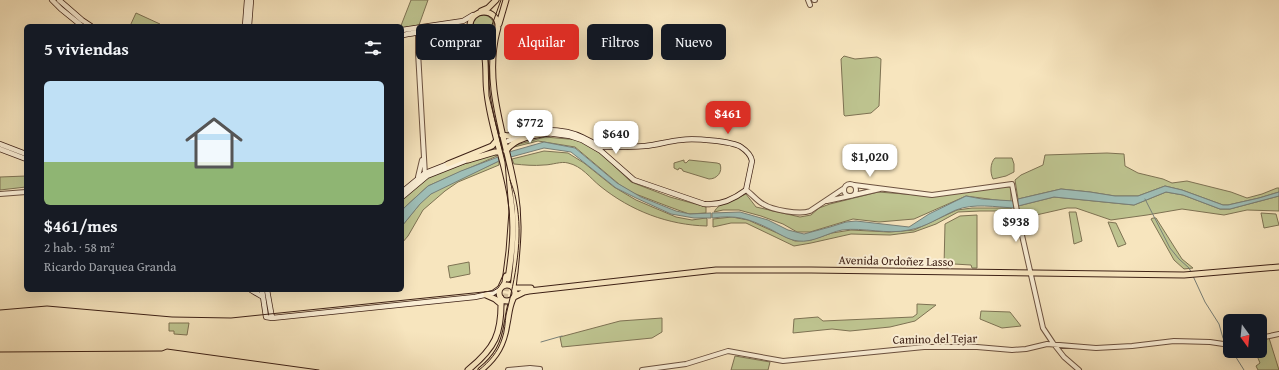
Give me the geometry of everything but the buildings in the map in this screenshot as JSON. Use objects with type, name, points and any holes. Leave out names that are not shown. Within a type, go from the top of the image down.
[{"type":"main road","points":[[52,0],[61,10],[79,24]]},
{"type":"main road","points":[[59,0],[88,24]]},
{"type":"main road","points":[[245,24],[247,0]]},
{"type":"main road","points":[[249,24],[251,0]]},
{"type":"main road","points":[[442,24],[463,21],[488,8],[496,0]]},
{"type":"main road","points":[[506,0],[498,29],[494,58],[494,92],[506,151],[511,201],[513,241],[509,280],[519,220]]},
{"type":"main road","points":[[480,12],[488,12],[492,14],[497,21],[498,29]]},
{"type":"main road","points":[[469,24],[473,16]]},
{"type":"main road","points":[[404,30],[416,28]]},
{"type":"main road","points":[[404,35],[416,33]]},
{"type":"main road","points":[[486,60],[486,93],[498,150],[506,163],[515,189],[519,220],[515,273],[518,288]]},
{"type":"main road","points":[[502,136],[540,129],[548,132],[577,137],[604,154],[634,180],[704,204],[712,205],[719,204],[733,198],[746,190],[752,161],[748,152],[741,147],[712,141],[682,139],[645,146],[600,147],[578,135],[548,132],[530,133],[508,143]]},
{"type":"main road","points":[[506,151],[510,145],[535,135],[548,132]]},
{"type":"main road","points":[[404,194],[425,175],[458,159],[492,146],[497,140]]},
{"type":"main road","points":[[0,144],[24,153]]},
{"type":"main road","points":[[604,154],[609,151],[611,147]]},
{"type":"main road","points":[[610,159],[609,152],[611,147]]},
{"type":"main road","points":[[0,148],[24,158]]},
{"type":"main road","points":[[404,190],[418,177],[498,150]]},
{"type":"main road","points":[[448,164],[498,150]]},
{"type":"main road","points":[[477,370],[488,360],[501,339],[504,306],[499,293],[507,271],[512,221]]},
{"type":"main road","name":"Avenida Ordoñez Lasso","points":[[518,288],[533,289],[716,270],[1186,273],[1279,264]]},
{"type":"main road","name":"Avenida Ordoñez Lasso","points":[[1197,272],[1279,267]]},
{"type":"main road","points":[[481,370],[489,367],[502,344],[509,309],[518,288],[515,273]]},
{"type":"main road","points":[[262,292],[266,317],[272,318],[486,295],[496,292],[507,284],[518,288]]},
{"type":"main road","name":"Avenida Ordoñez Lasso","points":[[514,298],[533,289]]},
{"type":"main road","points":[[254,292],[263,297]]},
{"type":"main road","points":[[267,292],[272,318]]},
{"type":"main road","points":[[486,295],[506,301],[514,298]]},
{"type":"main road","points":[[486,295],[495,299],[504,306]]},
{"type":"main road","points":[[468,370],[483,357],[494,343],[504,306]]},
{"type":"main road","points":[[472,370],[486,359],[495,345],[501,328],[504,306]]},
{"type":"street","points":[[808,0],[810,5]]},
{"type":"street","points":[[419,60],[425,175]]},
{"type":"street","points":[[418,177],[423,155]]},
{"type":"street","points":[[746,190],[764,205],[795,212],[807,212],[825,202],[843,189],[847,184],[851,183],[854,185],[932,195],[1012,184],[1043,328],[1068,361],[1079,370]]},
{"type":"street","points":[[852,196],[856,190],[854,185]]},
{"type":"street","points":[[825,202],[883,188]]},
{"type":"street","points":[[843,189],[845,194],[852,196]]},
{"type":"street","points":[[0,192],[24,191]]},
{"type":"street","points":[[1267,337],[1279,334]]},
{"type":"street","name":"Camino del Tejar","points":[[642,370],[686,364],[728,352],[783,361],[924,347],[977,347],[1012,350],[1053,343],[1096,348],[1174,341],[1210,342],[1223,344]]},
{"type":"street","points":[[508,370],[541,370]]},
{"type":"green space","points":[[411,0],[428,0],[419,24],[404,28],[404,24],[402,24]]},
{"type":"green space","points":[[136,13],[160,24],[131,24]]},
{"type":"green space","points":[[483,15],[491,18],[494,24],[472,24],[475,18]]},
{"type":"green space","points":[[844,56],[855,59],[877,57],[881,59],[879,106],[871,113],[844,115],[841,59]]},
{"type":"green space","points":[[545,137],[579,140],[603,155],[631,182],[670,197],[706,207],[706,213],[689,214],[633,193],[620,185],[575,147],[538,141],[510,148]]},
{"type":"green space","points":[[544,151],[568,153],[584,163],[614,187],[636,200],[676,217],[692,220],[706,218],[707,226],[678,223],[650,215],[624,203],[600,186],[582,169],[568,163],[562,162],[547,165],[522,165],[514,164],[512,159]]},
{"type":"green space","points":[[497,153],[497,156],[428,186],[404,208],[404,197],[433,174]]},
{"type":"green space","points":[[1107,153],[1124,154],[1125,166],[1138,173],[1163,179],[1172,183],[1187,181],[1231,192],[1247,198],[1277,188],[1279,188],[1279,192],[1228,205],[1223,205],[1182,190],[1165,186],[1138,196],[1115,196],[1061,189],[1018,199],[1015,180],[1021,175],[1043,165],[1045,155]]},
{"type":"green space","points":[[995,158],[1012,158],[1014,172],[1006,176],[993,179],[991,168]]},
{"type":"green space","points":[[684,160],[686,163],[689,160],[717,163],[720,164],[721,170],[715,178],[709,179],[683,171],[679,168],[678,170],[674,168],[674,163]]},
{"type":"green space","points":[[499,161],[499,165],[458,182],[445,191],[423,210],[404,241],[404,224],[423,200],[436,190]]},
{"type":"green space","points":[[24,176],[24,187],[0,190],[0,177]]},
{"type":"green space","points":[[1011,187],[1011,202],[966,196],[914,219],[879,222],[853,219],[810,232],[797,232],[783,224],[739,210],[723,210],[714,212],[724,203],[746,194],[756,207],[800,217],[811,215],[819,208],[830,204],[878,192],[931,196]]},
{"type":"green space","points":[[1166,192],[1183,195],[1220,209],[1230,209],[1279,196],[1279,211],[1247,210],[1224,215],[1182,209],[1111,220],[1076,208],[1067,208],[1023,218],[1018,206],[1054,197],[1134,205]]},
{"type":"green space","points":[[972,208],[1011,208],[1012,211],[958,212],[936,224],[914,232],[890,235],[851,234],[794,246],[746,223],[731,223],[713,227],[713,219],[732,217],[748,220],[795,241],[811,240],[832,233],[851,230],[889,232],[914,230],[957,210]]},
{"type":"green space","points":[[1069,212],[1076,212],[1082,241],[1074,244]]},
{"type":"green space","points":[[1261,213],[1276,214],[1279,225],[1264,228]]},
{"type":"green space","points":[[977,215],[977,268],[972,268],[971,265],[954,264],[951,267],[944,267],[945,224],[960,216]]},
{"type":"green space","points":[[1156,218],[1182,259],[1193,268],[1184,269],[1174,260],[1151,219]]},
{"type":"green space","points":[[1108,222],[1116,223],[1126,244],[1118,247]]},
{"type":"green space","points":[[469,262],[470,274],[450,278],[448,266]]},
{"type":"green space","points":[[917,304],[936,305],[915,321],[890,327],[850,331],[832,329],[793,333],[794,319],[818,317],[823,321],[913,317],[917,314]]},
{"type":"green space","points":[[981,311],[1010,312],[1021,326],[1002,328],[980,319]]},
{"type":"green space","points":[[662,318],[662,332],[652,338],[562,347],[560,337],[620,321]]},
{"type":"green space","points":[[169,323],[189,323],[187,335],[174,334],[174,331],[169,331]]},
{"type":"green space","points":[[1267,338],[1269,338],[1279,370],[1258,370],[1256,366],[1260,363],[1258,358],[1267,358]]},
{"type":"green space","points":[[735,356],[770,362],[768,370],[731,370]]},
{"type":"water","points":[[544,142],[575,148],[617,183],[641,197],[676,211],[690,214],[711,213],[711,218],[694,218],[671,214],[636,198],[616,188],[571,152],[544,148],[511,157],[509,152]]},
{"type":"water","points":[[498,157],[499,161],[431,194],[420,204],[404,224],[404,208],[428,186],[461,171]]},
{"type":"water","points":[[1165,186],[1182,190],[1223,205],[1259,198],[1279,192],[1279,196],[1230,209],[1220,209],[1183,195],[1166,192],[1134,205],[1054,197],[1018,206],[1018,199],[1061,189],[1115,196],[1138,196]]},
{"type":"water","points":[[966,196],[982,199],[1014,201],[1014,208],[985,206],[963,208],[915,229],[892,232],[850,229],[836,231],[809,241],[798,241],[791,239],[762,225],[742,218],[712,218],[712,213],[740,212],[768,220],[788,230],[804,234],[846,222],[856,221],[909,227],[929,214]]},
{"type":"waterway","points":[[1145,199],[1170,248],[1191,272]]},
{"type":"waterway","points":[[1193,276],[1205,302],[1219,324],[1223,338]]},
{"type":"waterway","points":[[541,342],[562,336]]},
{"type":"waterway","points":[[1236,358],[1244,370]]},
{"type":"tunnel","points":[[504,306],[508,279]]},
{"type":"tram line","points":[[0,310],[47,306],[172,317],[231,318],[493,291],[498,288],[502,282],[509,211],[505,162],[489,96],[488,59],[489,39],[492,25],[501,0]]},
{"type":"tram line","points":[[479,370],[493,356],[500,344],[504,333],[506,315],[515,272],[519,243],[519,229],[516,197],[510,180]]},
{"type":"tram line","points":[[0,352],[162,351],[167,349],[319,370]]}]
